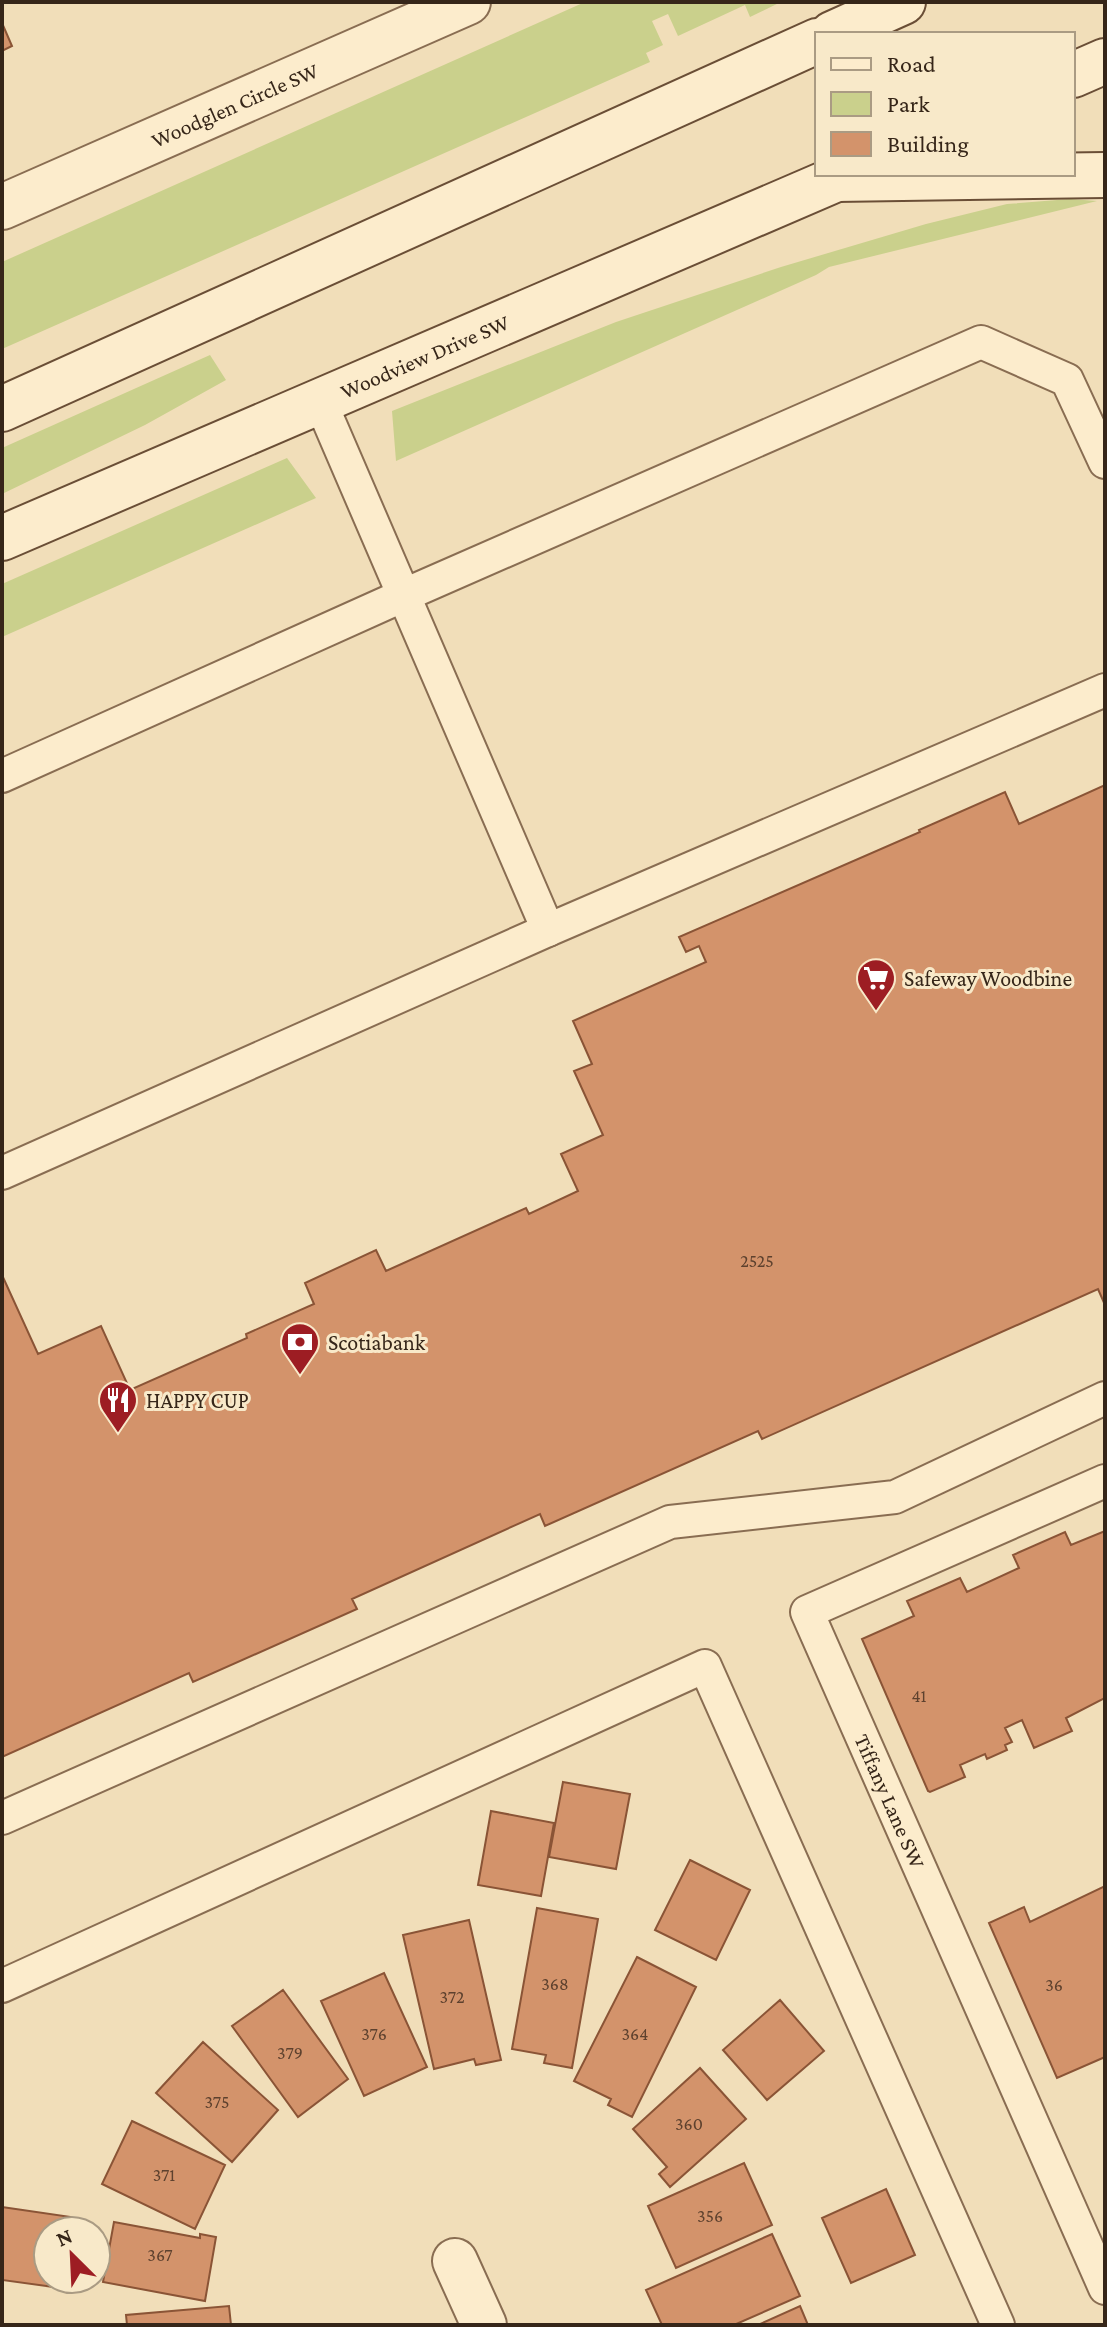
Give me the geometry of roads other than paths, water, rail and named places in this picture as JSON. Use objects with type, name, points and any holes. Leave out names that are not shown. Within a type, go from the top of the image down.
[{"type":"street","name":"Woodglen Circle SW","points":[[2,207],[468,2]]},
{"type":"street","points":[[836,32],[903,2]]},
{"type":"street","points":[[2,409],[815,42]]},
{"type":"street","points":[[1075,74],[1105,61]]},
{"type":"street","points":[[1075,175],[1105,175]]},
{"type":"street","points":[[842,177],[974,176]]},
{"type":"street","name":"Woodview Drive SW","points":[[2,538],[842,177]]},
{"type":"street","points":[[455,2261],[484,2325]]},
{"type":"lane","points":[[2,776],[402,596],[981,342],[1067,380],[1105,462]]},
{"type":"lane","points":[[320,401],[548,930]]},
{"type":"lane","points":[[2,1173],[548,930],[1105,690]]},
{"type":"lane","points":[[2,1818],[670,1522],[895,1497],[1105,1398]]},
{"type":"lane","name":"Tiffany Lane SW","points":[[1105,1481],[807,1612],[1105,2288]]},
{"type":"lane","points":[[2,1986],[705,1666],[998,2325]]},
{"type":"place","name":"Safeway Woodbine","points":[[876,1012]]},
{"type":"place","name":"Scotiabank","points":[[300,1376]]},
{"type":"place","name":"HAPPY CUP","points":[[118,1434]]}]
